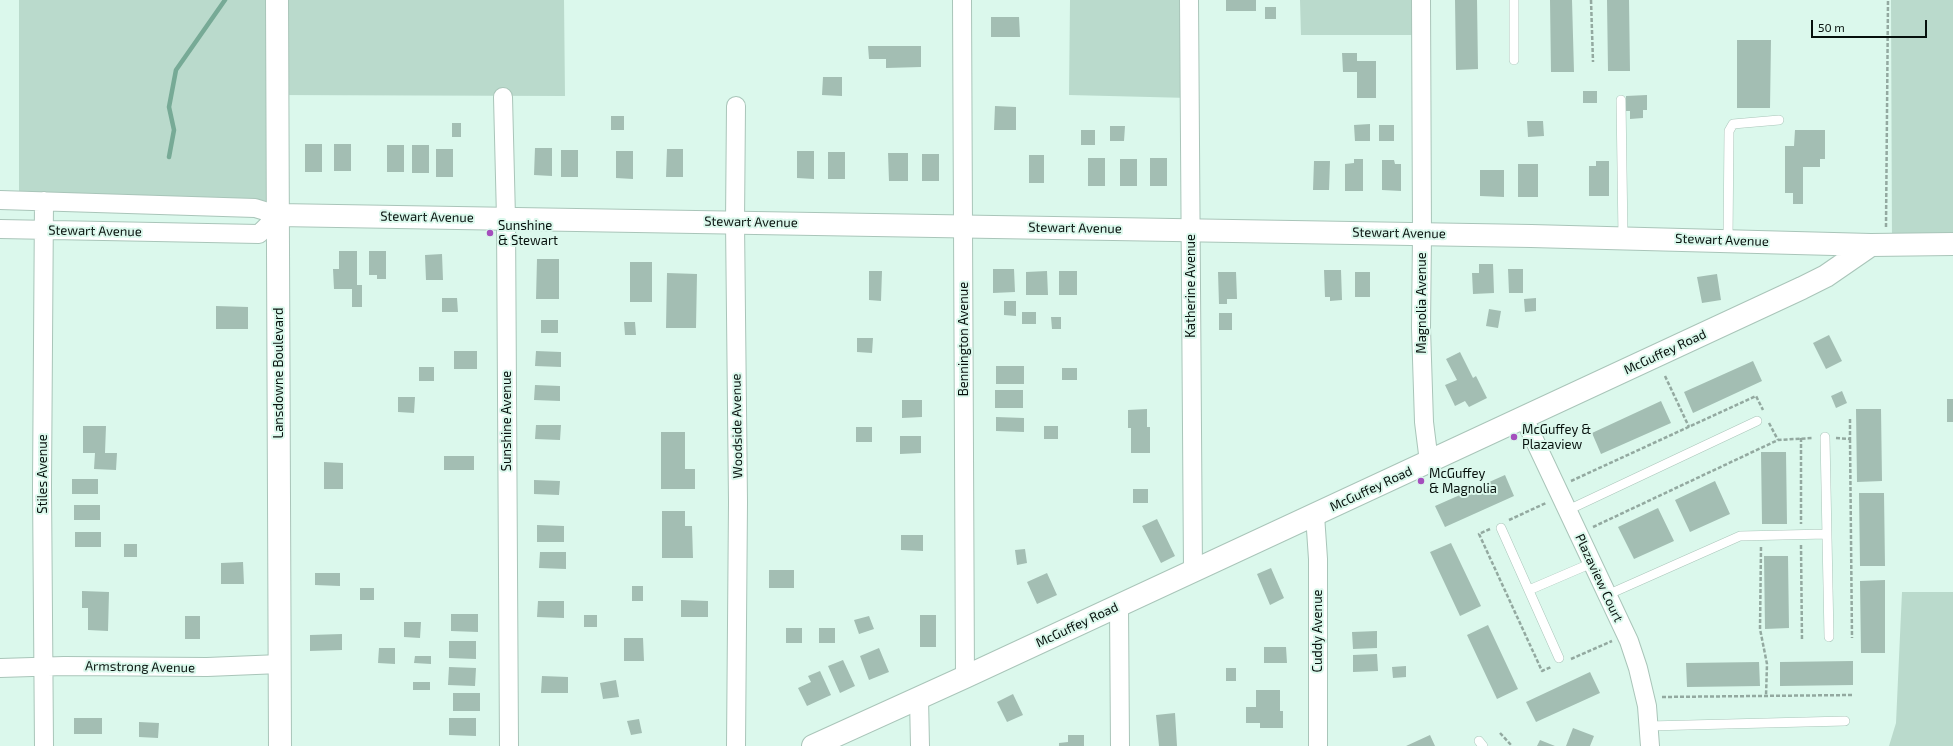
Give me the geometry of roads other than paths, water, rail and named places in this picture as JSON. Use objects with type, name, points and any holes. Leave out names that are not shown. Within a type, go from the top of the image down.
[{"type":"street","name":"Lansdowne Boulevard","points":[[277,0],[280,746]]},
{"type":"street","name":"Bennington Avenue","points":[[962,0],[965,677]]},
{"type":"street","name":"Katherine Avenue","points":[[1189,0],[1193,571]]},
{"type":"street","name":"Magnolia Avenue","points":[[1421,0],[1421,328],[1424,422],[1429,462]]},
{"type":"street","name":"Sunshine Avenue","points":[[503,97],[506,218],[508,746]]},
{"type":"street","name":"Woodside Avenue","points":[[736,106],[735,222],[738,502],[736,746]]},
{"type":"street","name":"Stewart Avenue","points":[[0,200],[255,208],[278,214],[1623,237],[1871,245]]},
{"type":"street","name":"Stiles Avenue","points":[[44,201],[44,746]]},
{"type":"street","name":"Stewart Avenue","points":[[0,229],[259,234],[278,214]]},
{"type":"street","points":[[1871,245],[1953,244]]},
{"type":"street","name":"McGuffey Road","points":[[813,746],[1119,606],[1808,285],[1826,276],[1871,245]]},
{"type":"street","name":"Plazaview Court","points":[[1524,418],[1629,641],[1638,668],[1647,706],[1650,746]]},
{"type":"street","name":"Cuddy Avenue","points":[[1315,515],[1318,559],[1318,746]]},
{"type":"street","points":[[1119,606],[1120,746]]},
{"type":"street","name":"Armstrong Avenue","points":[[0,668],[207,668],[280,664]]},
{"type":"street","points":[[919,698],[920,746]]},
{"type":"lane","points":[[1514,0],[1514,60]]},
{"type":"lane","points":[[1621,100],[1623,237]]},
{"type":"lane","points":[[1728,240],[1729,131],[1733,124],[1779,120]]},
{"type":"lane","points":[[1568,510],[1757,421]]},
{"type":"lane","points":[[1824,437],[1829,637]]},
{"type":"lane","points":[[1501,528],[1559,658]]},
{"type":"lane","points":[[1607,595],[1740,536],[1826,534]]},
{"type":"lane","points":[[1529,590],[1592,563]]},
{"type":"lane","points":[[1649,726],[1845,721]]},
{"type":"waterway","points":[[169,157],[174,130],[169,107],[176,70],[225,0]]},
{"type":"place","name":"Sunshine & Stewart","points":[[490,233]]},
{"type":"place","name":"McGuffey & Plazaview","points":[[1514,437]]},
{"type":"place","name":"McGuffey & Magnolia","points":[[1421,481]]}]
